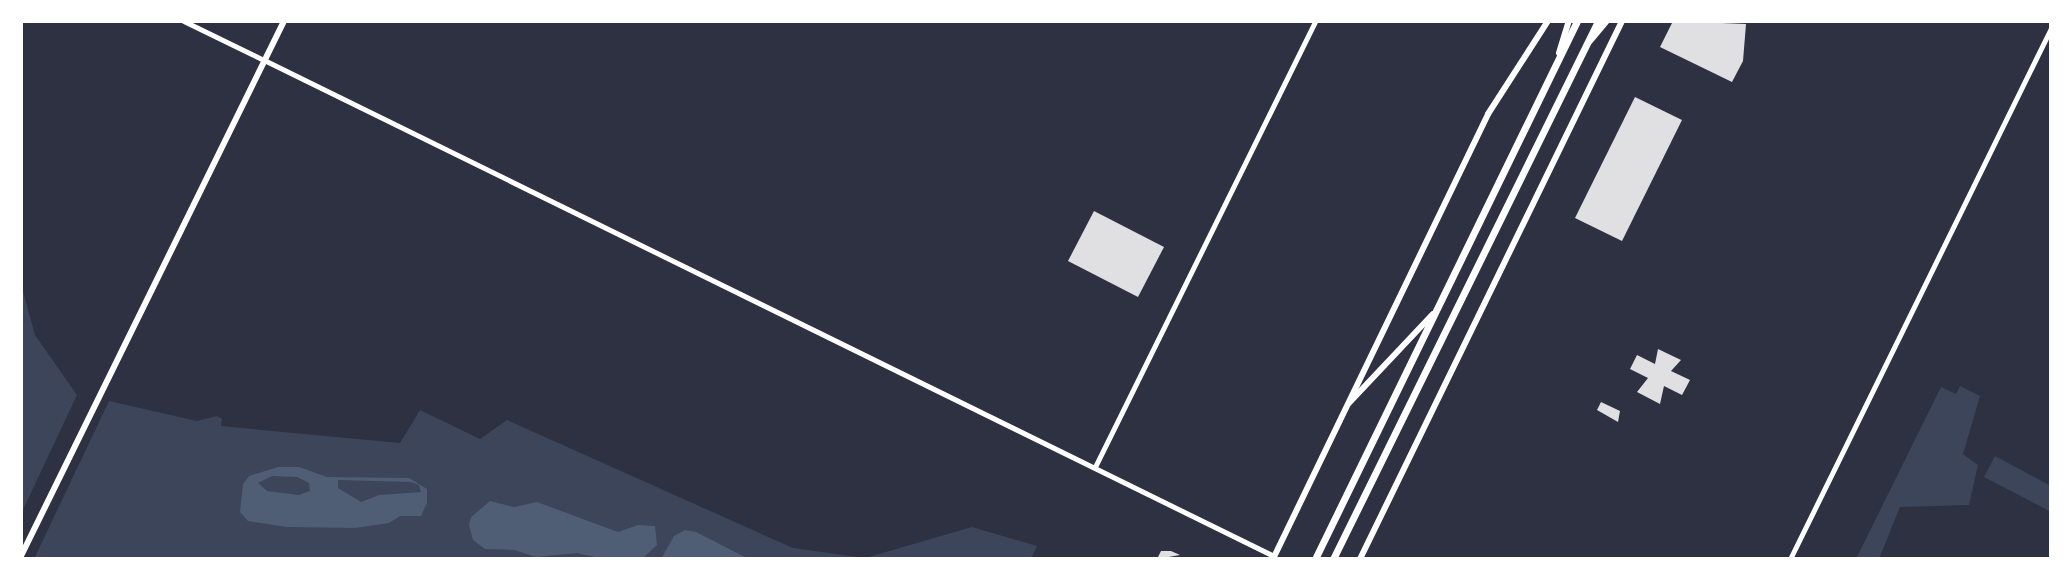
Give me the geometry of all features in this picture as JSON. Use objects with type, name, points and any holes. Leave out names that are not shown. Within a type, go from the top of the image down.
[{"type":"main road","points":[[21,556],[284,21]]},
{"type":"main road","points":[[1274,558],[1343,410],[1488,114],[1548,21]]},
{"type":"main road","points":[[1556,63],[1569,21]]},
{"type":"main road","points":[[1315,559],[1577,21]]},
{"type":"main road","points":[[1333,559],[1598,21]]},
{"type":"main road","points":[[1587,46],[1607,21]]},
{"type":"main road","points":[[1360,559],[1622,21]]},
{"type":"main road","points":[[1343,410],[1434,312]]},
{"type":"street","points":[[184,21],[1096,465],[1274,558]]},
{"type":"street","points":[[1096,465],[1315,21]]},
{"type":"street","points":[[1790,559],[2051,28]]},
{"type":"shaded area","points":[[21,284],[35,335],[77,395],[21,514]]},
{"type":"shaded area","points":[[1960,386],[1980,396],[1963,454],[1978,465],[1969,505],[1900,507],[1879,559],[1856,559],[1941,387],[1956,394]]},
{"type":"shaded area","points":[[109,401],[197,421],[217,416],[222,419],[221,426],[400,443],[420,410],[480,439],[507,420],[793,548],[865,558],[972,527],[1037,546],[1031,559],[34,559]]},
{"type":"shaded area","points":[[1995,456],[2051,486],[2051,512],[1984,477]]},
{"type":"shaded area","points":[[278,467],[299,467],[327,477],[409,478],[427,489],[427,503],[421,516],[400,516],[389,523],[355,528],[287,527],[248,521],[240,512],[243,484],[249,476]],"holes":[[[272,476],[297,477],[309,483],[310,491],[299,495],[267,491],[258,483]],[[338,480],[411,482],[419,485],[421,492],[379,495],[361,502],[338,488]]]},
{"type":"shaded area","points":[[490,501],[514,507],[537,502],[618,532],[638,525],[655,526],[657,545],[642,559],[604,559],[576,553],[536,557],[514,550],[485,549],[473,540],[469,525],[471,517]]},
{"type":"shaded area","points":[[685,530],[696,532],[749,559],[661,559],[674,536]]},
{"type":"building","points":[[1673,21],[1746,24],[1743,61],[1732,82],[1660,47]]},
{"type":"building","points":[[1635,97],[1682,120],[1622,241],[1575,218]]},
{"type":"building","points":[[1094,211],[1164,247],[1138,297],[1068,261]]},
{"type":"building","points":[[1658,349],[1681,360],[1671,371],[1690,380],[1682,395],[1664,386],[1660,404],[1637,392],[1648,378],[1630,369],[1637,355],[1655,364]]},
{"type":"building","points":[[1601,402],[1620,411],[1618,422],[1597,410]]},
{"type":"building","points":[[1161,551],[1171,551],[1180,555],[1157,559]]}]
